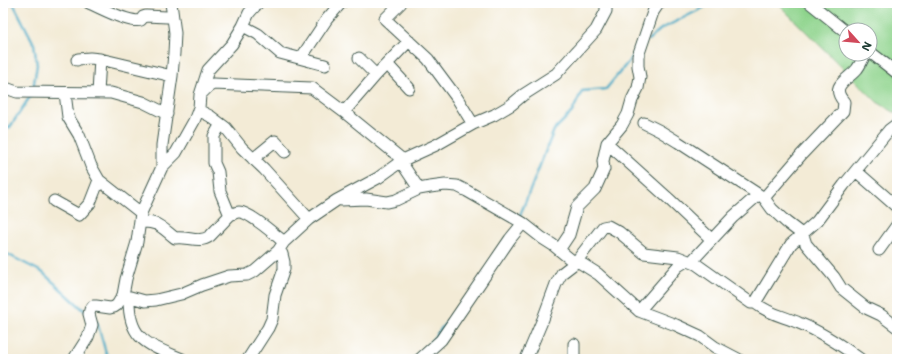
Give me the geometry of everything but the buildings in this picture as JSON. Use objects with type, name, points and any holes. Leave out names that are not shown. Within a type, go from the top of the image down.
[{"type":"street","points":[[89,3],[117,15],[135,20],[141,20],[143,16],[167,18],[172,16]]},
{"type":"street","points":[[171,3],[175,33],[172,76],[162,145],[162,167],[141,218],[137,242],[126,279],[126,296],[131,322],[137,335],[162,351],[179,358]]},
{"type":"street","points":[[162,167],[176,153],[194,121],[208,70],[232,44],[249,13],[258,3]]},
{"type":"street","points":[[301,58],[327,19],[341,3]]},
{"type":"street","points":[[401,3],[385,18],[428,59],[457,98],[473,124]]},
{"type":"street","points":[[126,296],[145,300],[156,300],[181,294],[202,284],[229,276],[248,275],[266,263],[309,219],[337,200],[378,178],[402,161],[436,145],[473,124],[494,115],[556,74],[596,30],[606,11],[606,3]]},
{"type":"street","points":[[560,250],[568,235],[577,207],[595,189],[604,169],[603,161],[607,143],[622,125],[628,114],[632,100],[638,88],[640,77],[638,56],[653,12],[659,3]]},
{"type":"street","points":[[810,3],[838,26]]},
{"type":"street","points":[[243,26],[258,34],[280,53],[325,65]]},
{"type":"street","points":[[344,112],[376,75],[409,41]]},
{"type":"street","points":[[77,60],[86,58],[100,60],[172,76]]},
{"type":"street","points":[[359,58],[376,75]]},
{"type":"street","points":[[878,58],[897,73]]},
{"type":"street","points":[[98,93],[100,60]]},
{"type":"street","points":[[639,311],[678,266],[689,262],[733,217],[761,197],[836,120],[843,111],[844,102],[838,91],[839,85],[857,68],[860,62]]},
{"type":"street","points":[[387,64],[409,88]]},
{"type":"street","points":[[200,96],[213,84],[312,88],[344,112],[402,161],[419,189]]},
{"type":"street","points":[[3,87],[18,92],[41,91],[65,93],[111,93],[143,102],[167,114]]},
{"type":"street","points":[[65,93],[68,117],[79,135],[91,166],[99,180],[141,218],[167,230],[176,238],[183,237],[198,240],[206,239],[230,215],[238,212],[260,222],[281,247],[284,270],[275,295],[272,319],[268,328],[248,359]]},
{"type":"street","points":[[198,110],[210,116],[226,128],[242,148],[264,169],[309,219]]},
{"type":"street","points":[[644,123],[678,142],[761,197],[772,210],[802,235],[806,244],[842,288],[866,308],[897,327]]},
{"type":"street","points":[[221,124],[214,136],[214,163],[218,172],[220,191],[230,215]]},
{"type":"street","points":[[755,303],[794,240],[802,235],[823,215],[844,185],[890,130],[897,124]]},
{"type":"street","points":[[253,159],[275,140],[285,152]]},
{"type":"street","points":[[607,143],[711,239]]},
{"type":"street","points":[[856,171],[897,207]]},
{"type":"street","points":[[54,201],[78,215],[90,203],[99,180]]},
{"type":"street","points":[[337,200],[366,199],[387,202],[396,200],[419,189],[445,185],[457,186],[523,223],[560,250],[598,274],[639,311],[700,336],[720,350],[738,359]]},
{"type":"street","points":[[420,359],[441,340],[510,239],[523,223]]},
{"type":"street","points":[[879,250],[897,225]]},
{"type":"street","points":[[526,359],[556,284],[562,273],[577,261],[603,227],[608,226],[620,232],[644,253],[672,256],[701,267],[751,303],[755,303],[764,310],[798,322],[817,331],[860,359]]},
{"type":"street","points":[[74,359],[86,340],[91,328],[89,314],[90,310],[96,306],[110,308],[117,306],[126,296]]},
{"type":"street","points":[[574,344],[574,359]]},
{"type":"green space","points":[[777,3],[897,3],[897,114],[877,102]]},
{"type":"waterway","points":[[13,3],[34,44],[37,65],[33,89]]},
{"type":"waterway","points":[[648,40],[661,29],[703,8],[708,3]]},
{"type":"waterway","points":[[519,218],[554,130],[572,112],[582,91],[606,89],[634,55]]},
{"type":"waterway","points":[[3,130],[10,127],[31,95]]},
{"type":"waterway","points":[[3,252],[42,272],[86,312]]},
{"type":"waterway","points":[[430,343],[448,320]]},
{"type":"waterway","points":[[97,322],[109,359]]},
{"type":"waterway","points":[[411,359],[418,355]]}]
